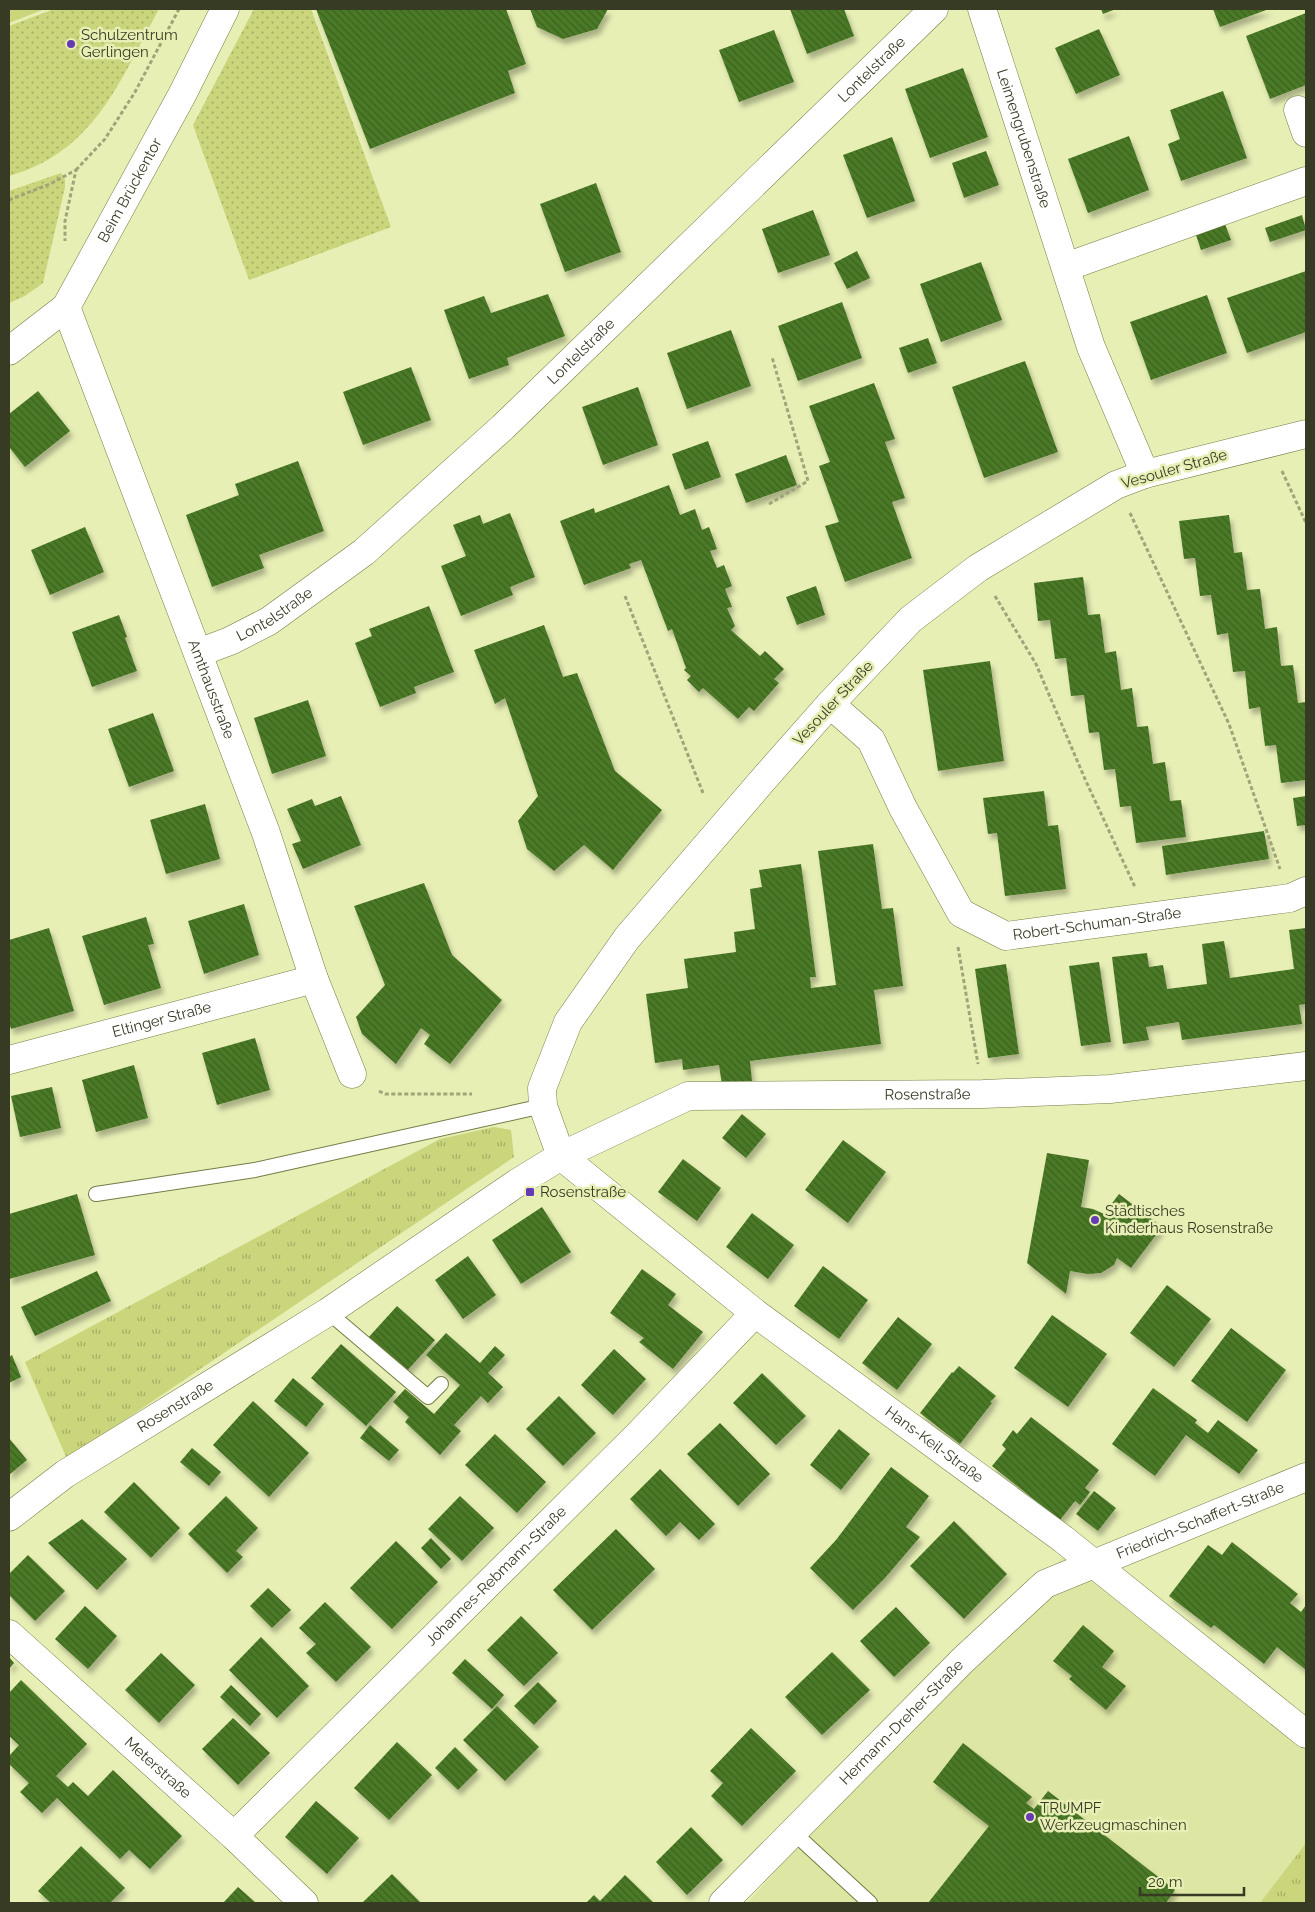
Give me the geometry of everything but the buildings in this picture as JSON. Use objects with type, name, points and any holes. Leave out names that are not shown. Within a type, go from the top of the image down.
[{"type":"street","name":"Beim Brückentor","points":[[9,350],[66,307],[182,95],[225,9]]},
{"type":"street","name":"Lontelstraße","points":[[198,653],[230,641],[269,621],[364,552],[504,427],[934,9]]},
{"type":"street","name":"Leimengrubenstraße","points":[[982,9],[1091,347],[1145,474]]},
{"type":"street","points":[[1066,267],[1306,181]]},
{"type":"street","name":"Amthausstraße","points":[[66,307],[266,833],[314,979],[352,1074]]},
{"type":"street","name":"Vesouler Straße","points":[[561,1156],[542,1106],[542,1088],[568,1022],[622,946],[756,788],[830,704],[911,619],[978,568],[1116,485],[1145,474],[1306,434]]},
{"type":"street","points":[[830,704],[871,740],[902,808],[961,913]]},
{"type":"street","name":"Robert-Schuman-Straße","points":[[961,913],[1006,936],[1149,917],[1298,894]]},
{"type":"street","name":"Eltinger Straße","points":[[9,1060],[314,979]]},
{"type":"street","name":"Rosenstraße","points":[[9,1517],[66,1474],[328,1312],[517,1183],[561,1156],[688,1096],[983,1094],[1110,1089],[1306,1066]]},
{"type":"street","name":"Hans-Keil-Straße","points":[[561,1156],[755,1313],[1063,1539],[1306,1734]]},
{"type":"street","name":"Johannes-Rebmann-Straße","points":[[234,1836],[638,1434],[755,1313]]},
{"type":"street","name":"Friedrich-Schaffert-Straße","points":[[1094,1564],[1306,1477]]},
{"type":"street","name":"Hermann-Dreher-Straße","points":[[723,1903],[963,1660],[1045,1584],[1094,1564]]},
{"type":"street","name":"Meterstraße","points":[[9,1634],[234,1836],[304,1903]]},
{"type":"lane","points":[[96,1194],[255,1170],[542,1106]]},
{"type":"lane","points":[[328,1312],[428,1397],[441,1384]]},
{"type":"lane","points":[[793,1832],[870,1903]]},
{"type":"path","points":[[9,200],[50,184],[76,170],[110,131],[135,92],[179,9]]},
{"type":"path","points":[[65,250],[65,222],[76,170]]},
{"type":"path","points":[[769,504],[808,481],[772,357]]},
{"type":"path","points":[[1269,442],[1306,523]]},
{"type":"path","points":[[1116,485],[1229,724],[1298,894]]},
{"type":"path","points":[[978,568],[1036,664],[1085,779],[1149,917]]},
{"type":"path","points":[[625,596],[703,793]]},
{"type":"path","points":[[961,913],[956,933],[983,1094]]},
{"type":"path","points":[[352,1074],[385,1094],[480,1094]]},
{"type":"shaded area","points":[[1065,1555],[1306,1742],[1306,1903],[747,1903]]},
{"type":"green space","points":[[9,9],[45,9],[9,23]]},
{"type":"green space","name":"Schulzentrum Gerlingen","points":[[54,9],[159,9],[117,87],[102,110],[84,131],[63,150],[39,165],[9,176],[9,26]]},
{"type":"green space","points":[[254,9],[311,9],[391,227],[249,280],[193,125]]},
{"type":"green space","points":[[61,173],[65,180],[65,187],[43,283],[25,296],[9,303],[9,191]]},
{"type":"green space","points":[[494,1127],[511,1130],[514,1157],[67,1459],[25,1362],[440,1139]]},
{"type":"green space","points":[[1306,1843],[1306,1903],[1260,1903]]},
{"type":"place","name":"Schulzentrum Gerlingen","points":[[71,44]]},
{"type":"place","name":"Rosenstraße","points":[[530,1192]]},
{"type":"place","name":"Städtisches Kinderhaus Rosenstraße","points":[[1095,1220]]},
{"type":"place","name":"TRUMPF Werkzeugmaschinen","points":[[1030,1817]]}]
